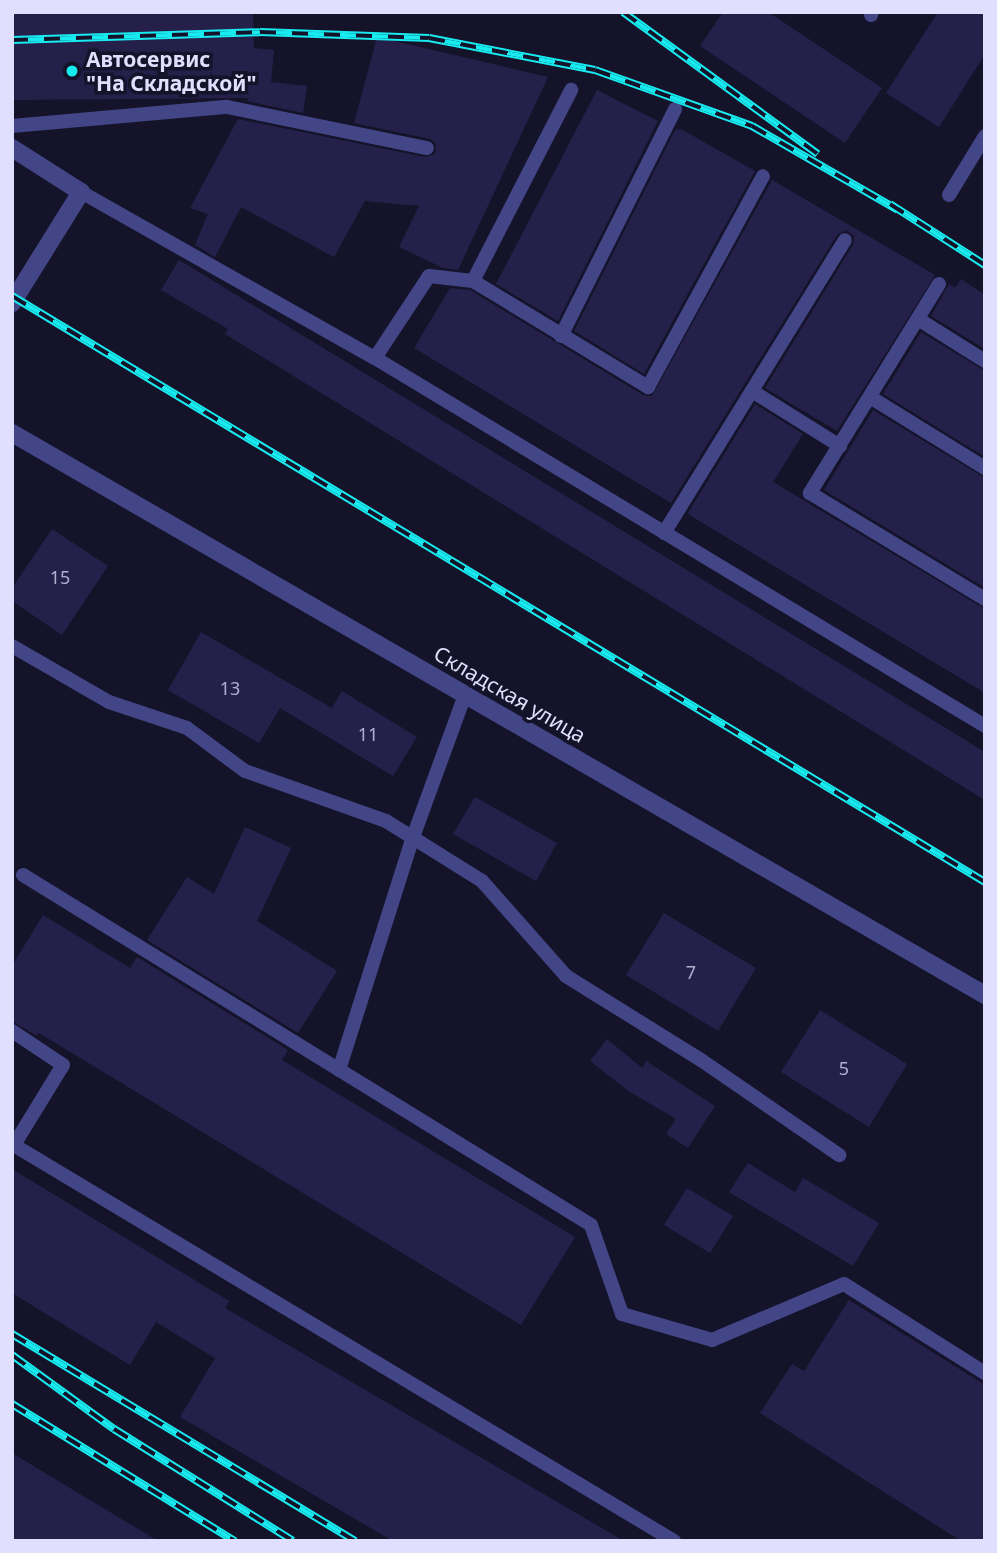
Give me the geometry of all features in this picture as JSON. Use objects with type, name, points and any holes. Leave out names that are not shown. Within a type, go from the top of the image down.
[{"type":"street","points":[[12,148],[82,192],[12,303]]},
{"type":"street","name":"Складская улица","points":[[12,433],[985,995]]},
{"type":"lane","points":[[474,281],[571,90]]},
{"type":"lane","points":[[12,126],[226,107],[427,148]]},
{"type":"lane","points":[[561,336],[675,109]]},
{"type":"lane","points":[[948,195],[985,136]]},
{"type":"lane","points":[[375,358],[429,276],[474,281],[648,387],[763,176]]},
{"type":"lane","points":[[82,192],[375,358],[985,726]]},
{"type":"lane","points":[[664,533],[845,240]]},
{"type":"lane","points":[[939,284],[810,493],[985,599]]},
{"type":"lane","points":[[918,319],[985,361]]},
{"type":"lane","points":[[752,391],[840,446]]},
{"type":"lane","points":[[870,397],[985,468]]},
{"type":"lane","points":[[12,646],[108,702],[187,728],[245,771],[327,797],[413,837],[482,881],[566,976],[701,1060],[839,1155]]},
{"type":"lane","points":[[339,1070],[413,837],[465,695]]},
{"type":"lane","points":[[23,875],[591,1225],[622,1314],[712,1340],[844,1284],[985,1373]]},
{"type":"lane","points":[[12,1031],[63,1065],[13,1145],[674,1541]]},
{"type":"building","points":[[12,12],[253,12],[254,48],[274,50],[271,82],[307,86],[303,113],[247,101],[249,98],[12,100]]},
{"type":"building","points":[[723,12],[768,12],[882,88],[845,143],[700,46]]},
{"type":"building","points":[[938,12],[985,12],[985,54],[939,127],[886,93]]},
{"type":"building","points":[[377,37],[548,77],[458,270],[443,268],[399,247],[419,206],[365,201],[334,257],[241,207],[215,257],[195,245],[208,214],[190,208],[238,119],[425,157],[435,154],[436,144],[430,139],[354,123]]},
{"type":"building","points":[[597,90],[658,121],[558,321],[496,284]]},
{"type":"building","points":[[681,129],[755,171],[644,374],[574,331],[675,130]]},
{"type":"building","points":[[772,180],[935,275],[837,431],[765,388],[853,245],[854,236],[846,230],[837,235],[671,503],[414,348],[450,288],[470,290],[643,395],[652,396]]},
{"type":"building","points":[[179,260],[985,752],[985,800],[225,334],[228,329],[161,290]]},
{"type":"building","points":[[961,279],[985,295],[985,349],[931,316],[949,284],[955,288]]},
{"type":"building","points":[[921,332],[985,371],[985,457],[883,394]]},
{"type":"building","points":[[755,404],[803,434],[773,482],[985,609],[985,693],[688,513]]},
{"type":"building","points":[[873,410],[985,478],[985,588],[824,490]]},
{"type":"building","points":[[52,529],[108,566],[62,635],[12,601],[12,588]]},
{"type":"building","points":[[201,632],[332,708],[342,691],[417,737],[393,776],[280,708],[259,743],[168,690]]},
{"type":"building","points":[[475,797],[557,843],[536,881],[453,834]]},
{"type":"building","points":[[245,827],[291,848],[257,921],[337,971],[298,1033],[147,940],[187,877],[214,894]]},
{"type":"building","points":[[664,913],[756,968],[718,1031],[626,975]]},
{"type":"building","points":[[43,915],[130,968],[137,957],[288,1050],[282,1060],[575,1237],[521,1325],[39,1033],[37,1036],[12,1021],[12,966]]},
{"type":"building","points":[[820,1010],[907,1064],[869,1127],[781,1072]]},
{"type":"building","points":[[607,1039],[642,1068],[646,1061],[715,1106],[688,1148],[666,1134],[676,1119],[627,1090],[590,1061]]},
{"type":"building","points":[[748,1163],[795,1192],[803,1178],[879,1223],[853,1266],[729,1192]]},
{"type":"building","points":[[12,1169],[229,1301],[225,1308],[624,1541],[393,1541],[180,1417],[215,1358],[156,1322],[130,1365],[12,1293]]},
{"type":"building","points":[[687,1188],[733,1216],[710,1253],[664,1225]]},
{"type":"building","points":[[849,1300],[985,1385],[985,1541],[961,1541],[760,1413],[792,1364],[804,1371]]},
{"type":"building","points":[[12,1453],[158,1541],[12,1541]]},
{"type":"railway","points":[[623,12],[818,154]]},
{"type":"railway","points":[[12,40],[260,32],[429,38],[595,70],[752,126],[898,210]]},
{"type":"railway","points":[[890,204],[985,265]]},
{"type":"railway","points":[[12,296],[985,882]]},
{"type":"railway","points":[[12,1334],[355,1541]]},
{"type":"railway","points":[[12,1355],[114,1429],[293,1541]]},
{"type":"railway","points":[[12,1404],[235,1541]]},
{"type":"place","name":"Автосервис \"На Складской\"","points":[[72,71]]}]
